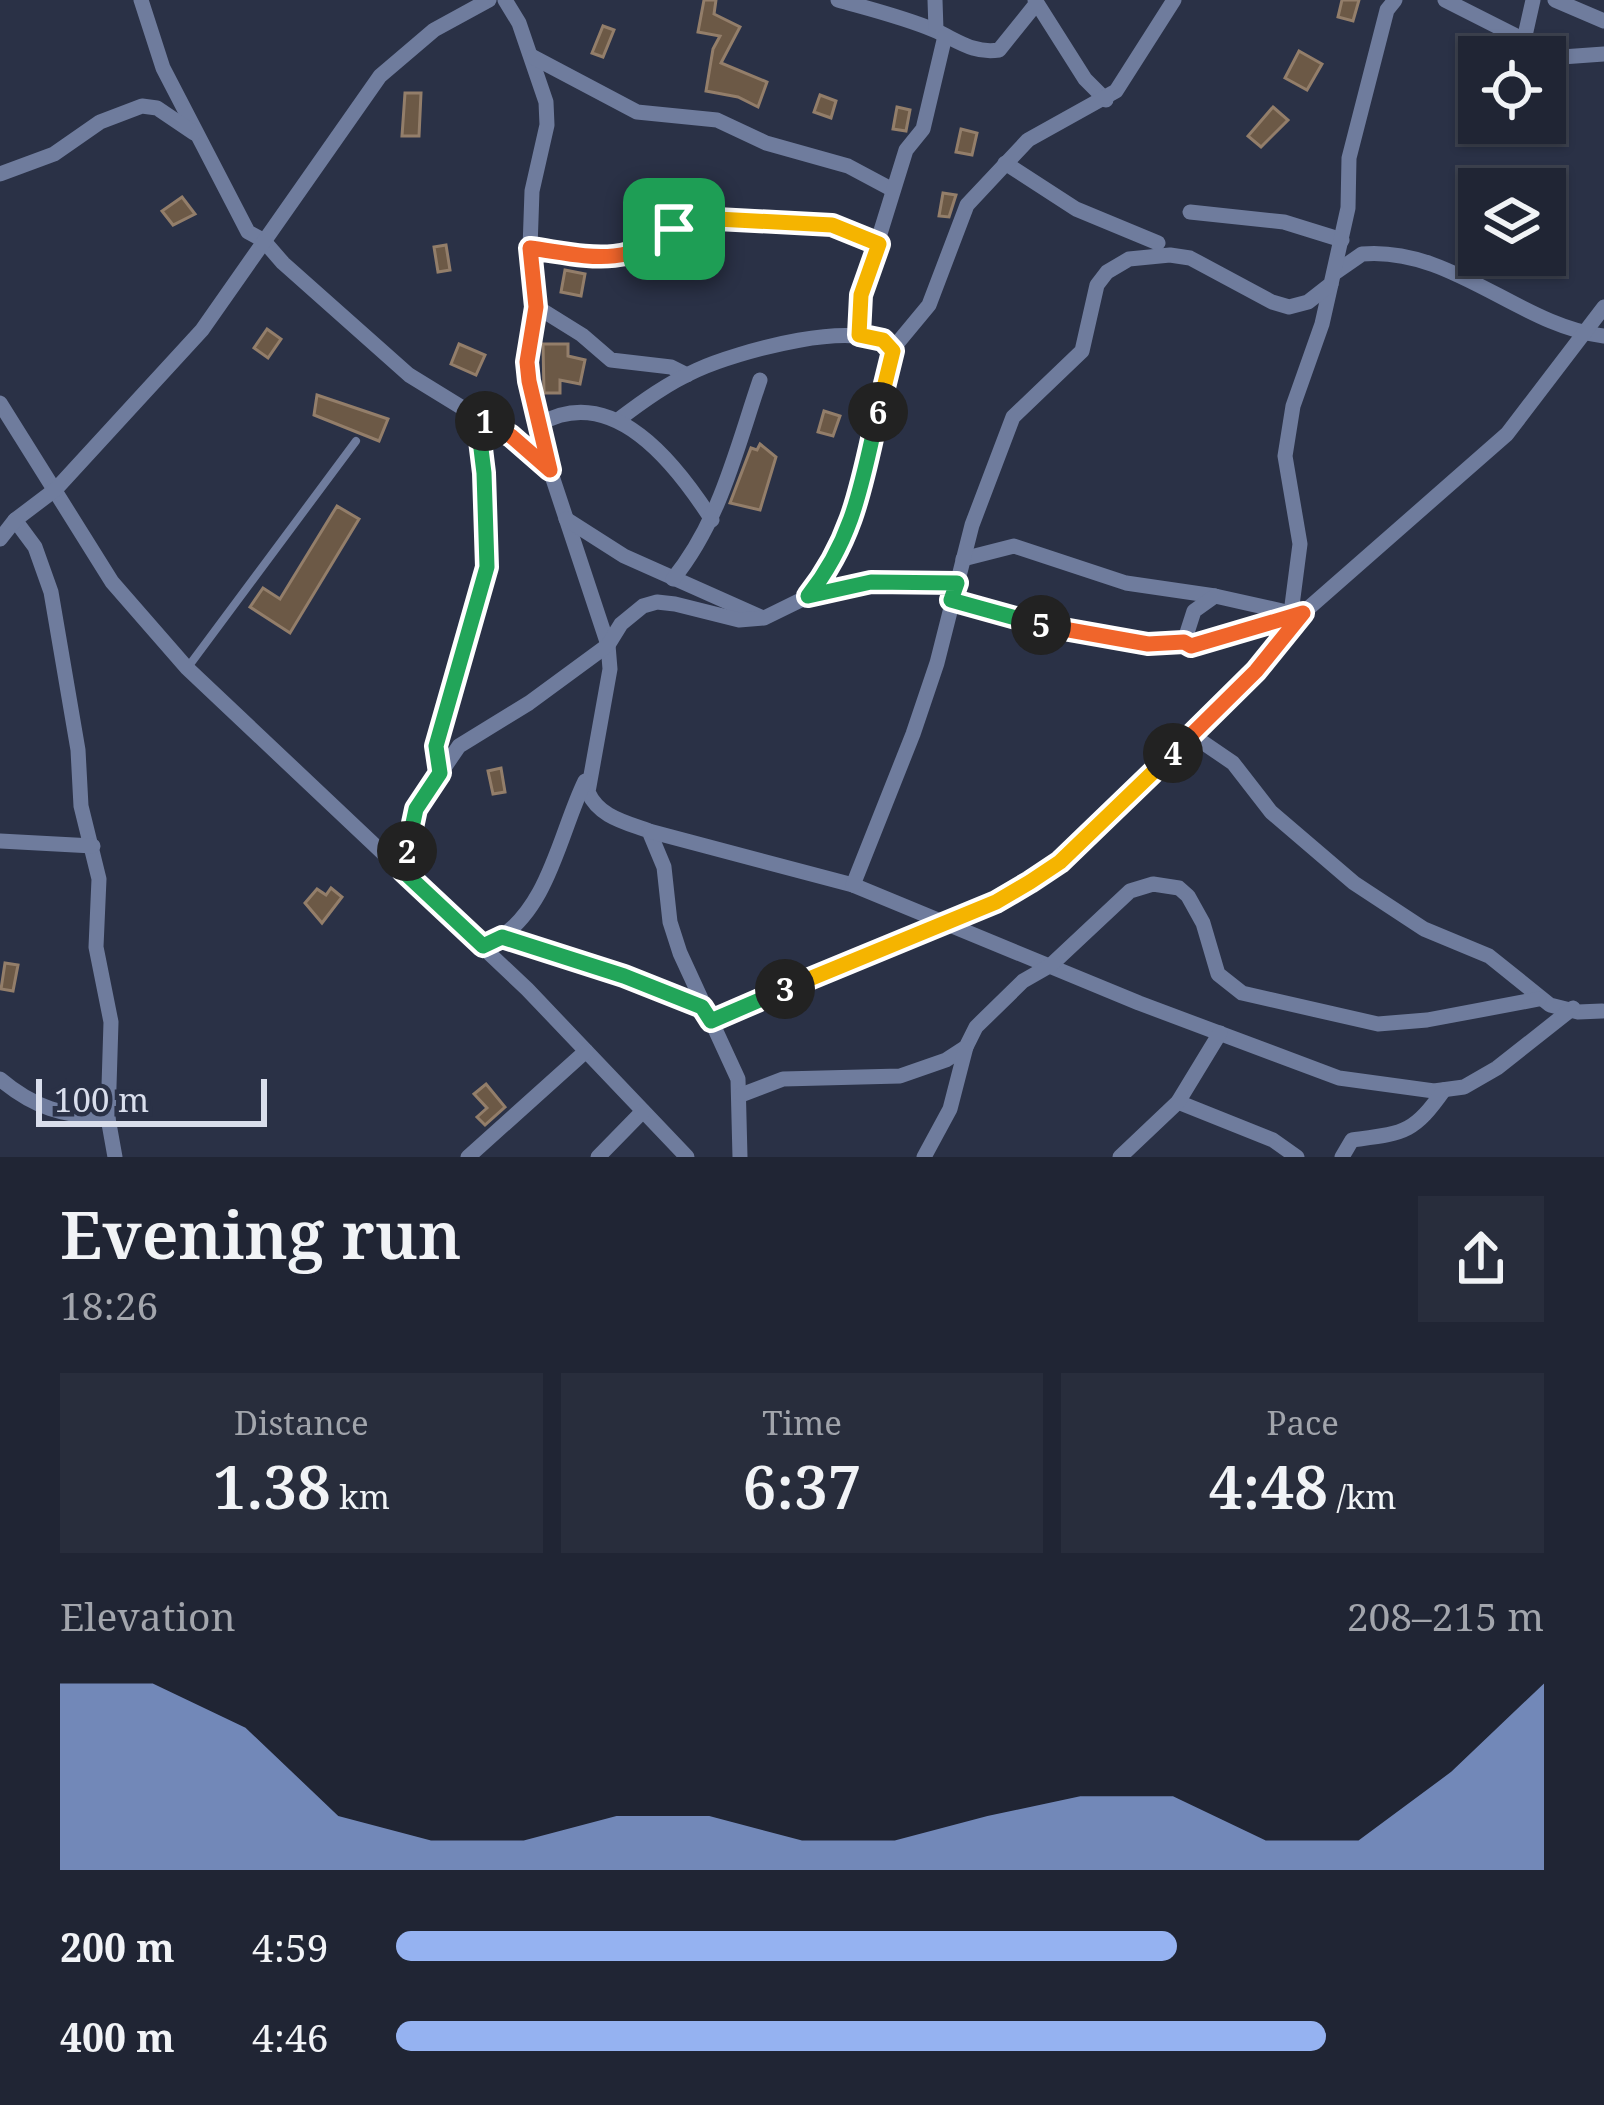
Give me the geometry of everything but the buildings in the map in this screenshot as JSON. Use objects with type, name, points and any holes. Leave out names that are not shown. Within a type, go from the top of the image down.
[{"type":"street","points":[[141,0],[163,68],[248,232],[263,240],[409,375],[511,436],[550,470]]},
{"type":"street","points":[[0,539],[15,520],[56,489],[202,330],[380,76],[434,31],[489,0]]},
{"type":"street","points":[[505,0],[533,58],[546,102],[547,125],[532,191],[530,248],[536,307],[527,362],[550,470],[608,645],[610,669],[588,792],[597,807],[610,817],[649,831],[853,885],[1339,1078],[1444,1090],[1464,1087],[1573,1008]]},
{"type":"street","points":[[838,0],[941,33],[973,50],[999,50],[1035,2],[1085,79],[1106,100]]},
{"type":"street","points":[[859,335],[861,295],[893,190],[906,150],[923,129],[941,33],[935,0]]},
{"type":"street","points":[[808,596],[848,534],[893,351],[929,305],[968,205],[1036,134],[1116,91],[1174,0]]},
{"type":"street","points":[[1295,615],[1300,544],[1286,456],[1293,406],[1334,278],[1348,200],[1348,158],[1361,119],[1367,78],[1395,0]]},
{"type":"street","points":[[1445,0],[1516,36]]},
{"type":"street","points":[[1525,36],[1533,0]]},
{"type":"street","points":[[1555,0],[1604,21]]},
{"type":"street","points":[[1566,58],[1604,54]]},
{"type":"street","points":[[533,58],[637,112],[717,120],[766,143],[862,171],[893,190]]},
{"type":"street","points":[[0,174],[54,154],[100,122],[142,106],[154,107],[194,134]]},
{"type":"street","points":[[1005,163],[1076,209],[1158,243]]},
{"type":"street","points":[[1190,212],[1284,222],[1342,240]]},
{"type":"street","points":[[530,248],[591,256],[633,254],[650,248],[684,222],[714,217],[832,225],[879,244]]},
{"type":"street","points":[[853,885],[914,734],[963,559],[1012,417],[1082,351],[1095,289],[1107,272],[1129,260],[1170,255],[1190,258],[1289,307],[1308,302],[1362,254],[1419,261],[1580,333],[1604,336]]},
{"type":"street","points":[[536,307],[611,359],[671,367],[687,375]]},
{"type":"street","points":[[502,937],[624,976],[707,1014],[996,902],[1060,862],[1256,671],[1295,615],[1507,434],[1604,307]]},
{"type":"street","points":[[618,420],[687,375],[760,349],[859,335],[883,340],[893,351]]},
{"type":"street","points":[[673,579],[700,546],[712,520],[760,380]]},
{"type":"street","points":[[0,403],[112,581],[187,668],[483,946],[688,1157]]},
{"type":"street","points":[[540,424],[576,411],[618,420],[635,430],[694,492],[712,520]]},
{"type":"street","points":[[440,773],[436,746],[487,567],[477,416]]},
{"type":"street","points":[[566,519],[624,556],[764,618]]},
{"type":"street","points":[[15,520],[35,547],[51,592],[78,750],[81,806],[100,896],[96,946],[111,1022],[108,1118],[115,1157]]},
{"type":"street","points":[[963,559],[1014,546],[1126,583],[1215,596],[1295,615]]},
{"type":"street","points":[[403,871],[413,816],[459,746],[529,703],[608,645],[633,611],[657,602],[723,619],[764,618],[808,596],[871,582],[957,583]]},
{"type":"street","points":[[1184,642],[1194,611],[1215,596]]},
{"type":"street","points":[[951,600],[1092,634],[1191,646],[1295,615]]},
{"type":"street","points":[[1192,735],[1232,763],[1270,812],[1336,872],[1424,929],[1489,956],[1539,998],[1563,1010],[1603,1011]]},
{"type":"street","points":[[483,946],[502,937],[536,898],[590,774]]},
{"type":"street","points":[[649,831],[664,867],[670,922],[741,1095],[740,1157]]},
{"type":"street","points":[[0,841],[93,846]]},
{"type":"street","points":[[924,1157],[950,1109],[976,1027],[1130,892],[1164,884],[1179,888],[1197,908],[1218,974],[1243,993],[1378,1024],[1427,1020],[1539,998]]},
{"type":"street","points":[[1120,1157],[1178,1102],[1220,1033]]},
{"type":"street","points":[[741,1095],[782,1079],[900,1076],[927,1069],[966,1047]]},
{"type":"street","points":[[468,1157],[586,1051]]},
{"type":"street","points":[[0,1079],[35,1105],[54,1112],[108,1118]]},
{"type":"street","points":[[1342,1157],[1352,1139],[1412,1129],[1444,1090]]},
{"type":"street","points":[[1178,1102],[1273,1140],[1297,1157]]},
{"type":"street","points":[[598,1157],[643,1112]]},
{"type":"lane","points":[[187,668],[356,441]]},
{"type":"route","points":[[698,218],[832,225],[879,244],[861,295],[859,335],[875,336],[893,351],[848,534],[808,596],[871,582],[957,583],[951,600],[996,613],[1148,644],[1184,642],[1191,646],[1303,613],[1222,708],[1060,862],[996,902],[711,1021],[702,1007],[563,955],[502,937],[483,946],[403,871],[413,816],[440,773],[436,746],[484,586],[488,550],[477,416],[511,436],[550,470],[527,362],[536,307],[530,248],[615,257],[650,248],[674,229],[698,218]]}]
